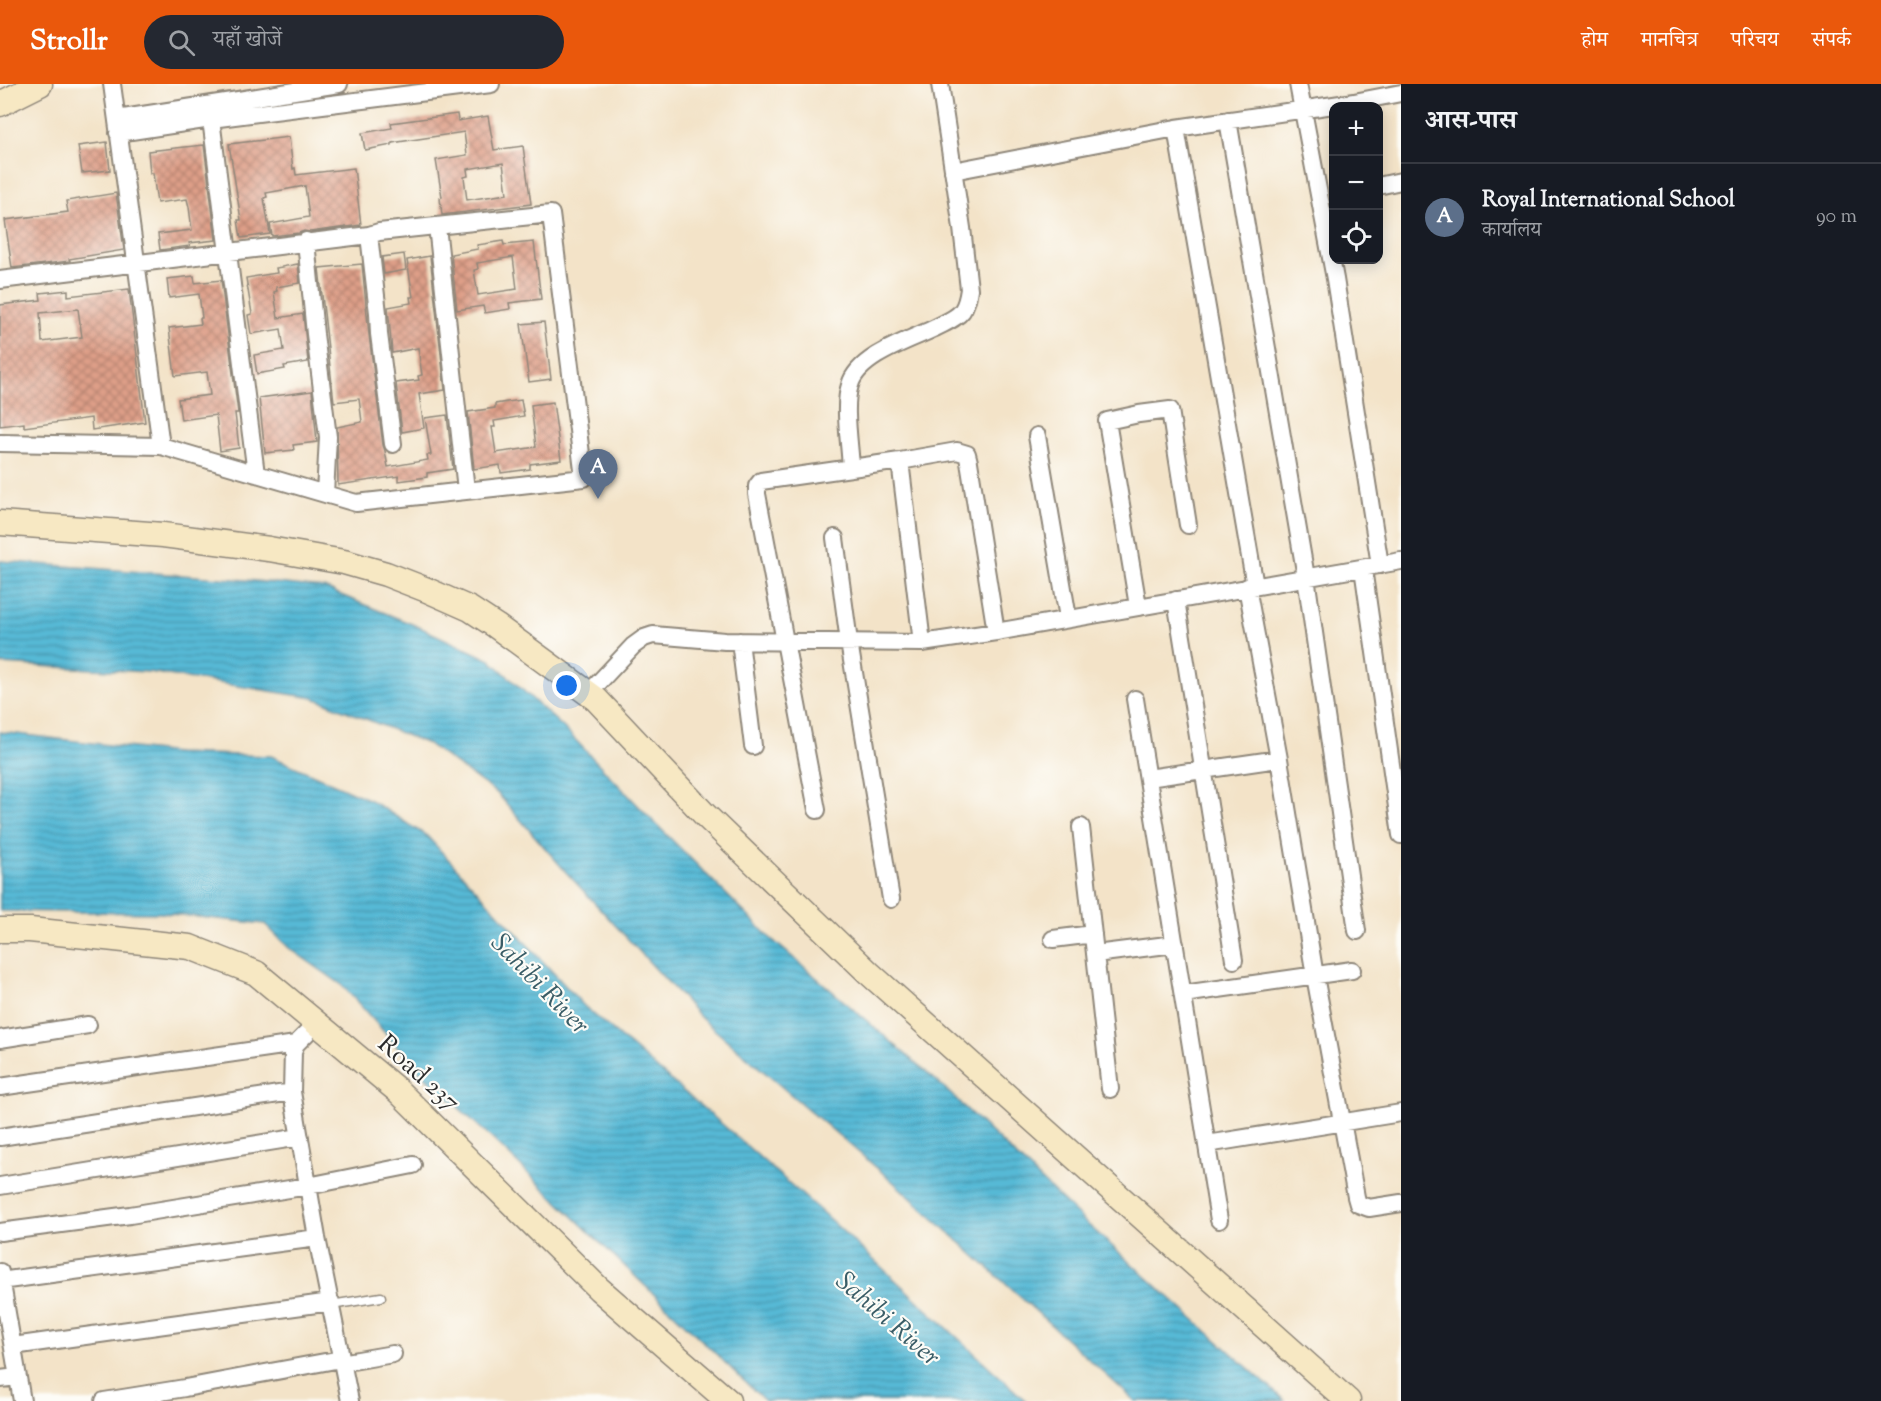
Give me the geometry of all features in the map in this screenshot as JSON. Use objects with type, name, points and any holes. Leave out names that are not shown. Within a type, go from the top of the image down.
[{"type":"street","points":[[0,104],[40,84]]},
{"type":"street","points":[[112,84],[161,446]]},
{"type":"street","points":[[117,126],[339,84]]},
{"type":"street","points":[[117,126],[211,119],[491,84]]},
{"type":"street","points":[[851,468],[847,398],[854,373],[887,350],[953,319],[962,311],[968,298],[962,228],[940,84]]},
{"type":"street","points":[[1298,84],[1302,110],[1326,197],[1335,279],[1380,565]]},
{"type":"street","points":[[953,171],[1176,128],[1401,93]]},
{"type":"street","points":[[211,119],[256,474]]},
{"type":"street","points":[[1228,120],[1306,578],[1357,931]]},
{"type":"street","points":[[1176,128],[1315,976],[1358,1203],[1369,1208],[1401,1203]]},
{"type":"street","points":[[1383,185],[1401,181]]},
{"type":"street","points":[[0,280],[379,232],[551,214],[584,478],[356,503],[161,446],[0,443]]},
{"type":"street","points":[[437,226],[466,490]]},
{"type":"street","points":[[369,235],[393,444]]},
{"type":"street","points":[[306,242],[328,437],[325,494]]},
{"type":"street","points":[[1138,606],[1107,421],[1170,410],[1188,525]]},
{"type":"street","points":[[1037,436],[1068,618]]},
{"type":"street","points":[[817,810],[757,494],[761,481],[957,451],[967,454],[996,632]]},
{"type":"street","points":[[900,461],[922,643]]},
{"type":"street","points":[[0,523],[163,535],[257,547],[344,562],[386,574],[470,609],[596,699],[706,816],[868,973],[1347,1401]]},
{"type":"street","points":[[835,538],[849,642],[891,899]]},
{"type":"street","points":[[588,694],[633,646],[653,635],[740,641],[922,643],[1401,561]]},
{"type":"street","points":[[1363,568],[1401,835]]},
{"type":"street","points":[[1176,600],[1234,960]]},
{"type":"street","points":[[740,641],[753,746]]},
{"type":"street","points":[[1135,699],[1219,1220]]},
{"type":"street","points":[[1148,778],[1279,759]]},
{"type":"street","points":[[1081,827],[1110,1089]]},
{"type":"street","name":"Road 237","points":[[0,930],[30,930],[190,948],[256,973],[397,1090],[599,1289],[728,1401]]},
{"type":"street","points":[[1053,939],[1093,934]]},
{"type":"street","points":[[1095,954],[1175,944]]},
{"type":"street","points":[[1183,994],[1352,970]]},
{"type":"street","points":[[317,1023],[296,1044],[293,1051],[292,1092],[317,1238],[350,1401]]},
{"type":"street","points":[[0,1040],[88,1025]]},
{"type":"street","points":[[0,1087],[296,1044]]},
{"type":"street","points":[[0,1137],[292,1092]]},
{"type":"street","points":[[1207,1144],[1401,1113]]},
{"type":"street","points":[[0,1186],[300,1137]]},
{"type":"street","points":[[0,1232],[130,1215],[308,1186],[413,1165]]},
{"type":"street","points":[[22,1401],[1,1278],[317,1238]]},
{"type":"street","points":[[13,1346],[331,1304]]},
{"type":"street","points":[[104,1401],[393,1354]]},
{"type":"street","points":[[0,1379],[18,1377]]},
{"type":"lane","points":[[331,1304],[381,1297]]},
{"type":"water","points":[[0,561],[324,588],[419,627],[490,660],[564,728],[768,936],[938,1082],[1084,1221],[1285,1401],[1135,1401],[891,1180],[702,1019],[566,872],[498,794],[428,744],[314,698],[149,672],[0,664]]},
{"type":"water","name":"Sahibi River","points":[[0,732],[176,753],[271,756],[370,800],[427,836],[584,1006],[824,1214],[1026,1401],[765,1401],[421,1073],[342,985],[289,948],[265,924],[161,913],[0,911]]},
{"type":"building","points":[[457,114],[458,121],[488,116],[494,150],[523,146],[531,204],[442,215],[440,198],[442,197],[436,160],[467,155],[464,132],[392,143],[392,145],[365,150],[362,133],[392,128],[391,123]],"holes":[[[503,163],[507,194],[467,200],[464,177],[468,176],[467,169]]]},
{"type":"building","points":[[289,137],[293,169],[295,168],[296,175],[354,168],[361,225],[272,236],[270,224],[309,217],[305,186],[266,193],[267,197],[264,198],[270,234],[241,238],[238,220],[241,220],[229,144]]},
{"type":"building","points":[[107,142],[110,170],[82,173],[78,146]]},
{"type":"building","points":[[204,145],[216,240],[160,250],[158,234],[192,230],[187,199],[157,203],[148,151]]},
{"type":"building","points":[[116,193],[124,250],[69,259],[70,261],[12,268],[5,220],[68,212],[66,201]]},
{"type":"building","points":[[503,241],[504,245],[534,242],[541,299],[509,303],[510,309],[485,313],[483,306],[457,310],[451,254],[478,249],[477,245]],"holes":[[[513,257],[517,289],[478,295],[474,270],[478,269],[477,263]]]},
{"type":"building","points":[[404,254],[406,270],[384,274],[382,257]]},
{"type":"building","points":[[430,256],[445,390],[419,394],[424,428],[402,432],[396,383],[419,380],[418,376],[422,375],[418,348],[392,353],[388,307],[411,303],[410,297],[413,297],[407,260]]},
{"type":"building","points":[[298,264],[300,283],[276,287],[277,291],[274,292],[278,318],[303,314],[308,362],[257,374],[254,355],[284,350],[281,329],[251,334],[248,315],[252,314],[246,278],[277,273],[276,268]]},
{"type":"building","points":[[362,264],[383,445],[388,467],[428,460],[427,455],[431,455],[425,418],[447,415],[453,469],[427,473],[427,477],[399,481],[399,476],[338,485],[337,427],[362,422],[359,399],[334,402],[319,268]]},
{"type":"building","points":[[194,276],[195,283],[221,280],[238,413],[235,413],[239,448],[220,451],[216,415],[181,420],[178,399],[210,395],[207,372],[175,376],[169,328],[201,324],[200,318],[202,318],[199,294],[169,298],[167,279]]},
{"type":"building","points":[[129,289],[145,422],[92,430],[91,418],[24,427],[24,423],[0,426],[0,305],[41,300],[40,293],[68,290],[68,296]],"holes":[[[78,309],[82,337],[42,342],[40,313]]]},
{"type":"building","points":[[544,322],[551,379],[529,382],[521,324]]},
{"type":"building","points":[[312,391],[317,442],[293,445],[294,450],[265,453],[259,398]]},
{"type":"building","points":[[521,400],[524,416],[494,421],[495,427],[492,427],[496,453],[536,447],[531,405],[553,402],[561,460],[530,464],[530,469],[501,473],[500,465],[474,469],[468,412],[495,408],[495,404]]},
{"type":"place","name":"Royal International School","points":[[598,499]]}]
